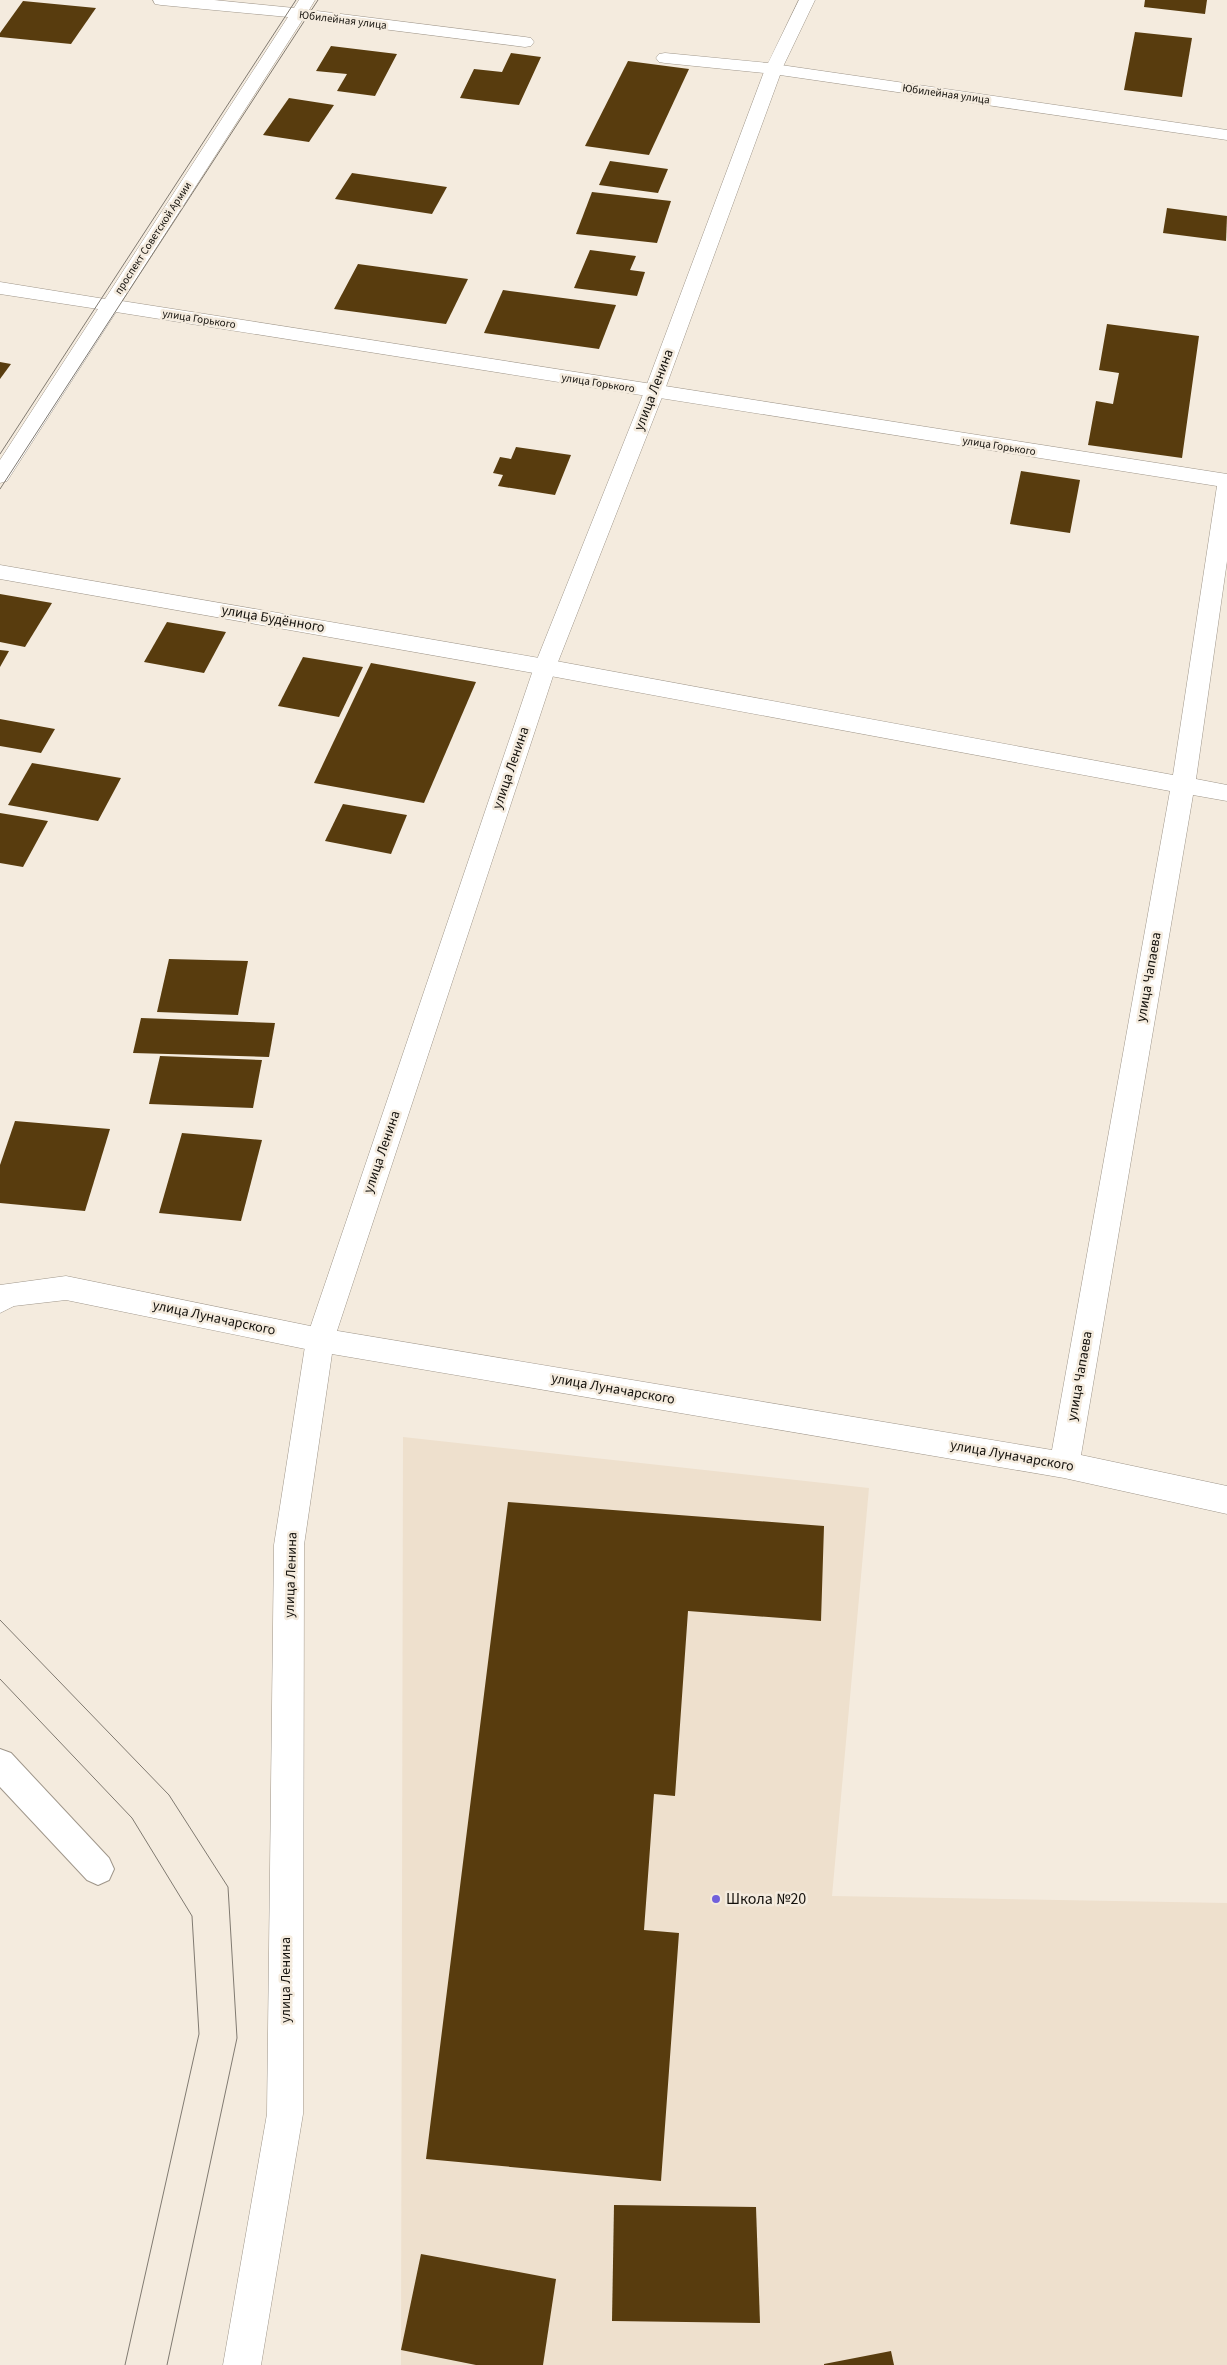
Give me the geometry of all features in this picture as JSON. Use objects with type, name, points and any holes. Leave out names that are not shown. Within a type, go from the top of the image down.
[{"type":"street","name":"Юбилейная улица","points":[[161,0],[302,7],[525,42]]},
{"type":"street","name":"улица Ленина","points":[[242,2365],[285,2114],[289,1545],[320,1340],[545,667],[654,392],[774,69],[807,0]]},
{"type":"street","name":"проспект Советской Армии","points":[[0,476],[302,7]]},
{"type":"street","name":"Юбилейная улица","points":[[665,58],[774,69],[1227,135]]},
{"type":"street","name":"улица Горького","points":[[0,288],[1227,481]]},
{"type":"street","name":"улица Чапаева","points":[[1064,1465],[1183,785],[1227,487]]},
{"type":"street","name":"улица Будённого","points":[[0,572],[545,667],[1227,793]]},
{"type":"street","name":"улица Луначарского","points":[[0,1301],[7,1295],[66,1288],[320,1340],[1064,1465],[1227,1500]]},
{"type":"lane","points":[[0,1764],[98,1869]]},
{"type":"shaded area","name":"Школа №20","points":[[403,1437],[869,1488],[832,1896],[1227,1903],[1227,2365],[401,2365]]},
{"type":"building","points":[[1145,0],[1207,0],[1205,14],[1144,7]]},
{"type":"building","points":[[23,1],[96,8],[71,44],[0,37],[0,33]]},
{"type":"building","points":[[1135,32],[1192,38],[1182,97],[1124,90]]},
{"type":"building","points":[[331,46],[397,54],[375,96],[337,91],[347,74],[316,71]]},
{"type":"building","points":[[511,53],[541,57],[519,105],[460,98],[474,69],[502,72]]},
{"type":"building","points":[[628,61],[689,69],[649,155],[585,146]]},
{"type":"building","points":[[289,98],[334,105],[309,142],[263,135]]},
{"type":"building","points":[[610,161],[668,169],[658,193],[599,185]]},
{"type":"building","points":[[352,173],[447,187],[432,214],[335,199]]},
{"type":"building","points":[[592,192],[671,201],[657,243],[576,234]]},
{"type":"building","points":[[1167,208],[1227,216],[1226,241],[1163,233]]},
{"type":"building","points":[[590,250],[636,256],[630,270],[645,272],[637,296],[574,288]]},
{"type":"building","points":[[358,264],[468,279],[446,324],[334,309]]},
{"type":"building","points":[[503,290],[616,305],[599,349],[484,333]]},
{"type":"building","points":[[1107,324],[1199,336],[1182,458],[1088,445],[1096,401],[1113,404],[1119,373],[1099,370]]},
{"type":"building","points":[[0,362],[11,364],[0,379]]},
{"type":"building","points":[[516,447],[571,455],[555,495],[498,486],[503,475],[493,473],[500,457],[511,459]]},
{"type":"building","points":[[1021,471],[1080,480],[1070,533],[1010,524]]},
{"type":"building","points":[[0,594],[52,603],[25,647],[0,642]]},
{"type":"building","points":[[167,622],[226,632],[204,673],[144,662]]},
{"type":"building","points":[[0,650],[9,651],[0,667]]},
{"type":"building","points":[[303,657],[363,667],[339,717],[278,706]]},
{"type":"building","points":[[371,663],[476,682],[424,803],[314,783]]},
{"type":"building","points":[[0,719],[55,729],[41,753],[0,746]]},
{"type":"building","points":[[32,763],[121,778],[98,821],[8,805]]},
{"type":"building","points":[[343,804],[407,815],[391,854],[325,841]]},
{"type":"building","points":[[0,813],[48,821],[23,867],[0,863]]},
{"type":"building","points":[[169,959],[248,961],[238,1015],[157,1012]]},
{"type":"building","points":[[141,1018],[275,1023],[269,1057],[133,1053]]},
{"type":"building","points":[[160,1056],[262,1060],[253,1108],[149,1104]]},
{"type":"building","points":[[15,1121],[110,1129],[85,1211],[0,1203],[0,1165]]},
{"type":"building","points":[[182,1133],[262,1140],[241,1221],[159,1213]]},
{"type":"building","points":[[508,1502],[824,1526],[821,1621],[688,1611],[675,1796],[654,1794],[644,1930],[679,1933],[661,2181],[426,2159]]},
{"type":"building","points":[[614,2205],[756,2207],[760,2323],[612,2321]]},
{"type":"building","points":[[421,2254],[556,2279],[543,2365],[476,2365],[401,2350]]},
{"type":"building","points":[[891,2351],[894,2365],[824,2365],[824,2364]]},
{"type":"tram line","points":[[0,454],[296,0]]},
{"type":"tram line","points":[[0,489],[318,0]]},
{"type":"tram line","points":[[0,1620],[169,1795],[228,1887],[237,2038],[167,2365]]},
{"type":"tram line","points":[[0,1679],[132,1818],[192,1916],[199,2034],[125,2365]]},
{"type":"place","name":"Школа №20","points":[[716,1899]]}]
